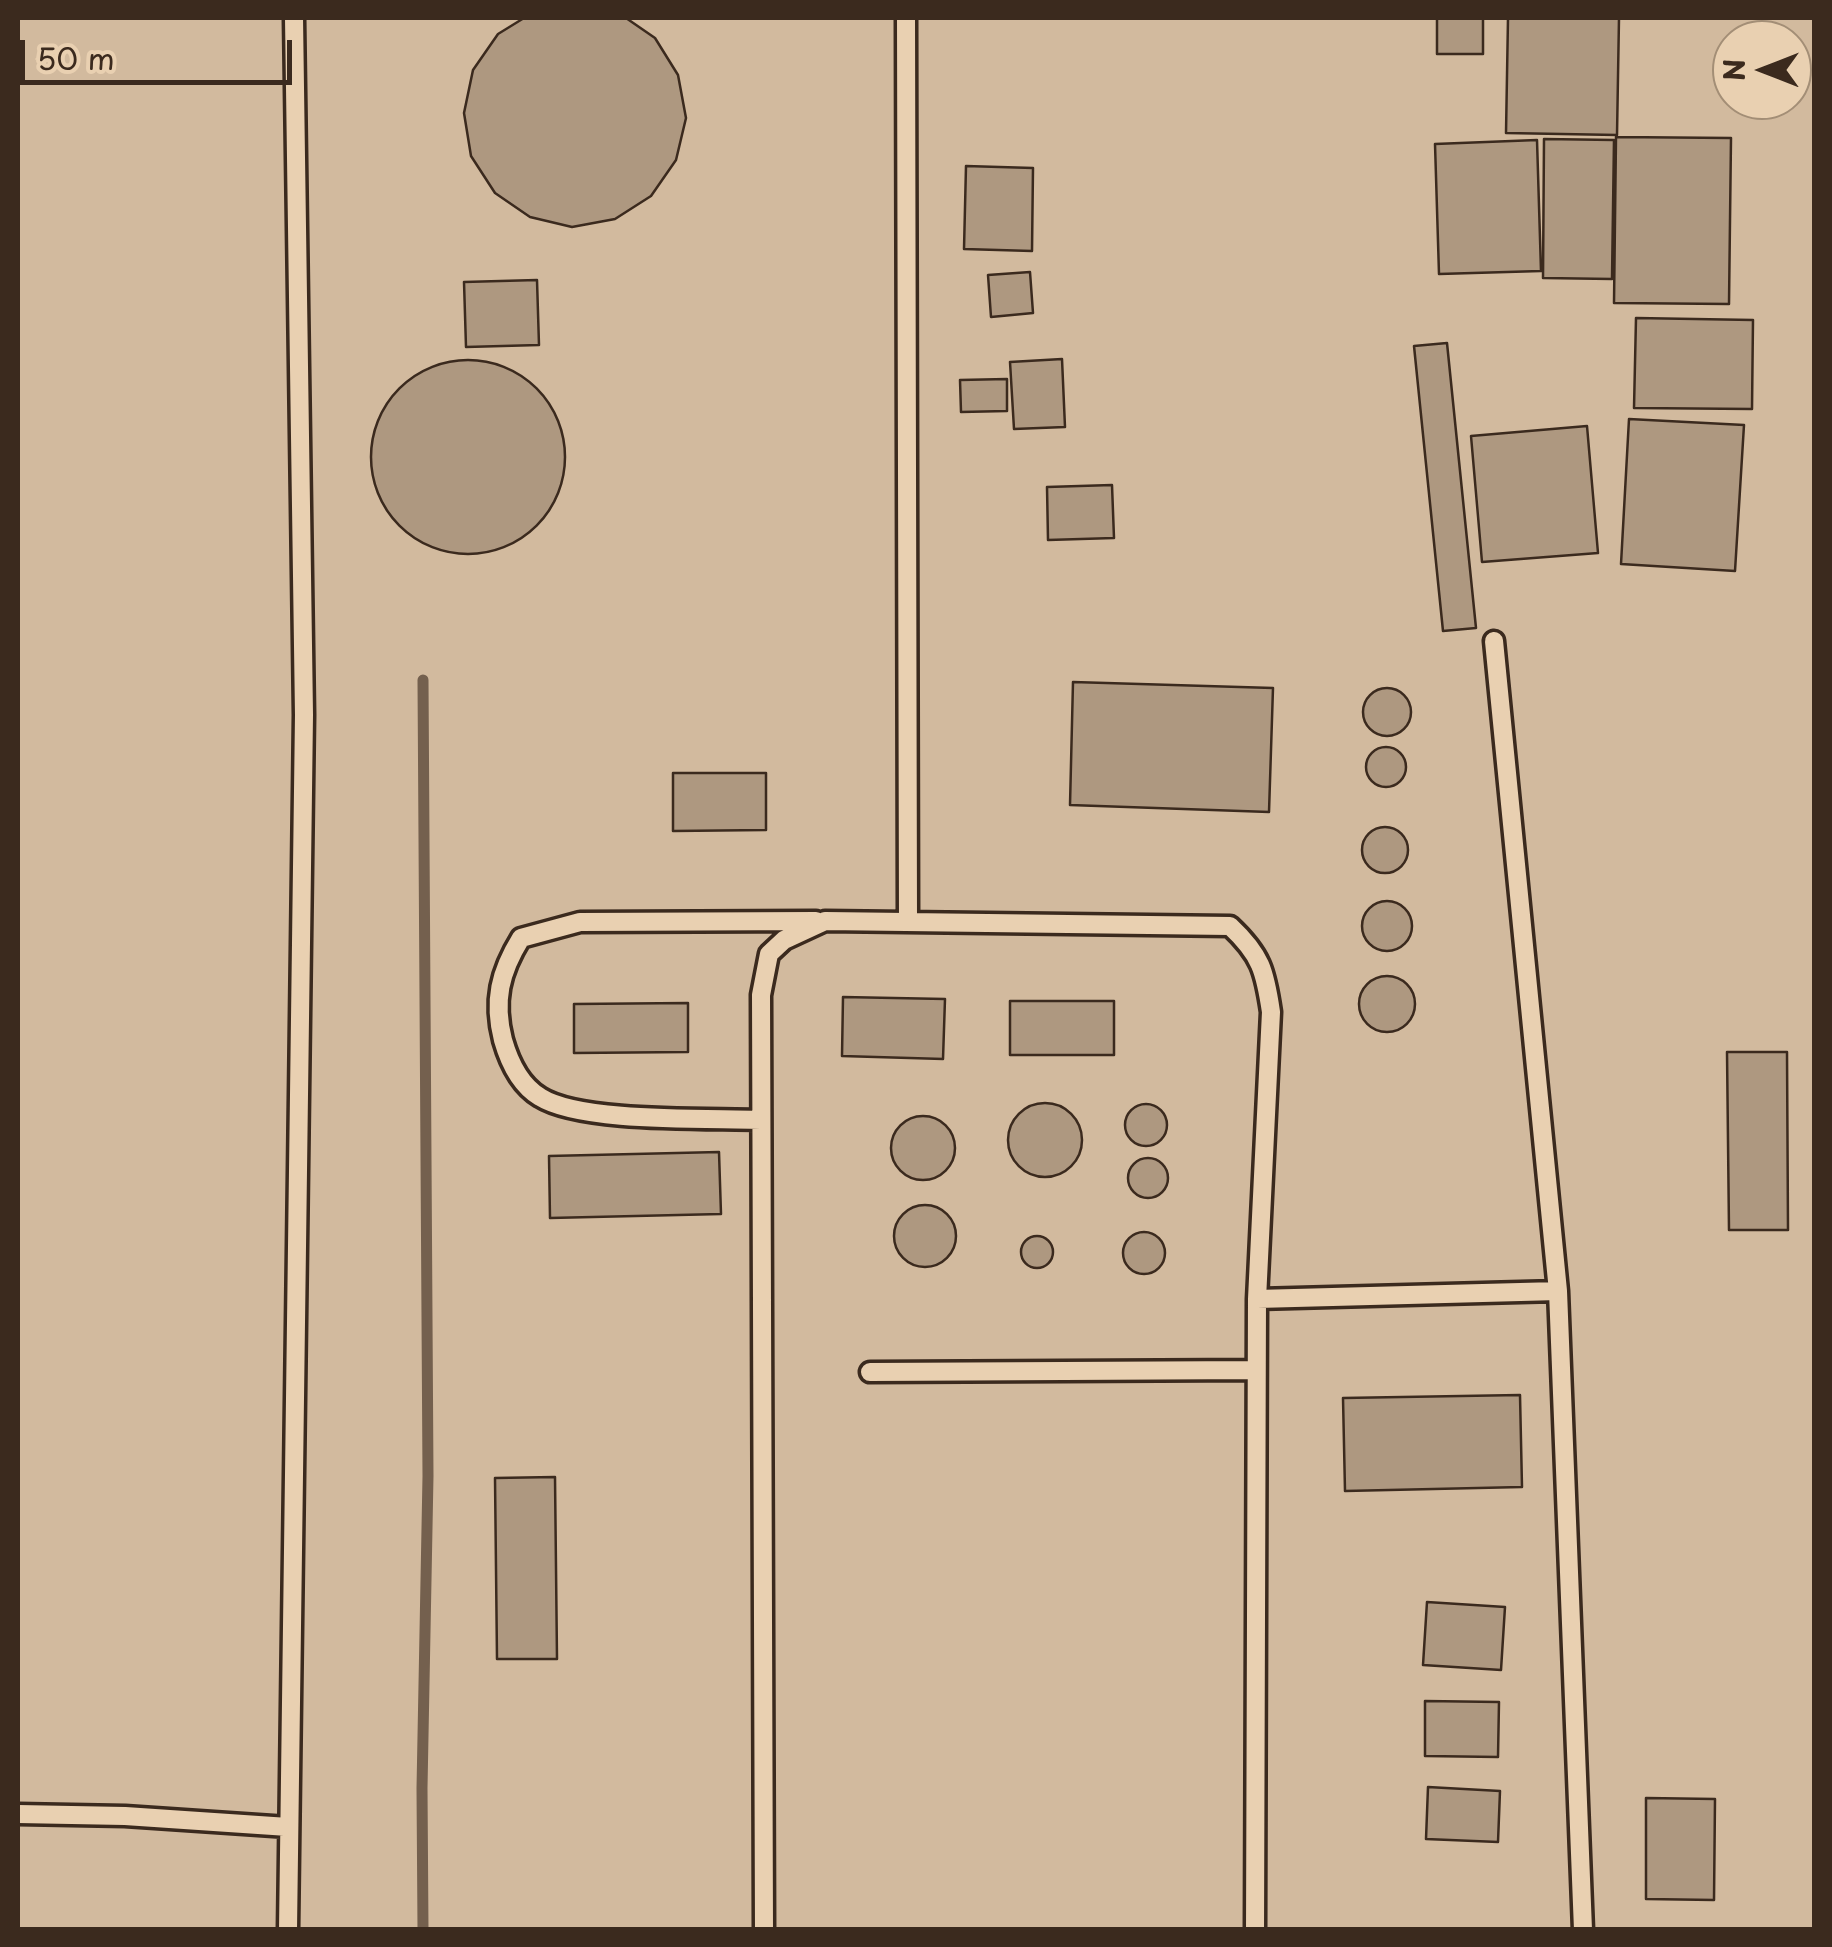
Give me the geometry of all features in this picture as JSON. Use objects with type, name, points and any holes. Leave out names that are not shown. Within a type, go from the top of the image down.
[{"type":"lane","points":[[288,1930],[304,715],[294,18]]},
{"type":"lane","points":[[906,18],[908,920]]},
{"type":"lane","points":[[1494,642],[1558,1291],[1583,1930]]},
{"type":"lane","points":[[761,1120],[576,1112],[538,1096],[509,1063],[497,1015],[504,966],[520,938],[580,922],[908,920],[1230,926],[1253,948],[1265,973],[1270,1012],[1257,1299],[1255,1930]]},
{"type":"lane","points":[[764,1930],[761,995],[769,954],[784,940],[825,921]]},
{"type":"lane","points":[[1257,1299],[1558,1291]]},
{"type":"lane","points":[[870,1372],[1256,1370]]},
{"type":"lane","points":[[18,1814],[125,1816],[288,1827]]},
{"type":"shaded area","points":[[18,18],[1814,18],[1814,1929],[18,1929]]},
{"type":"building","points":[[524,18],[626,18],[655,38],[678,75],[686,118],[676,160],[651,196],[615,219],[572,227],[530,217],[495,193],[471,156],[464,113],[473,70],[498,34]]},
{"type":"building","points":[[1437,18],[1483,18],[1483,54],[1437,54]]},
{"type":"building","points":[[1508,18],[1619,18],[1617,135],[1506,133]]},
{"type":"building","points":[[1616,137],[1731,138],[1729,304],[1614,303]]},
{"type":"building","points":[[1544,139],[1614,140],[1612,279],[1543,278]]},
{"type":"building","points":[[1537,140],[1541,271],[1439,274],[1435,144]]},
{"type":"building","points":[[966,166],[1033,168],[1032,251],[964,249]]},
{"type":"building","points":[[1030,272],[1033,313],[991,317],[988,275]]},
{"type":"building","points":[[537,280],[539,345],[466,347],[464,282]]},
{"type":"building","points":[[1636,318],[1753,320],[1752,409],[1634,408]]},
{"type":"building","points":[[1447,343],[1476,628],[1443,631],[1414,346]]},
{"type":"building","points":[[1062,359],[1065,427],[1014,429],[1010,362]]},
{"type":"building","points":[[468,360],[505,367],[537,388],[558,420],[565,457],[558,494],[537,526],[505,547],[468,554],[431,547],[399,526],[378,494],[371,457],[378,420],[399,388],[431,367]]},
{"type":"building","points":[[1007,379],[1007,411],[961,412],[960,380]]},
{"type":"building","points":[[1629,419],[1744,425],[1735,571],[1621,564]]},
{"type":"building","points":[[1587,426],[1598,553],[1482,562],[1471,436]]},
{"type":"building","points":[[1112,485],[1114,538],[1048,540],[1047,487]]},
{"type":"building","points":[[1073,682],[1273,688],[1269,812],[1070,805]]},
{"type":"building","points":[[1387,688],[1404,695],[1411,712],[1404,729],[1387,736],[1370,729],[1363,712],[1370,695]]},
{"type":"building","points":[[1386,747],[1400,753],[1406,767],[1400,781],[1386,787],[1372,781],[1366,767],[1372,753]]},
{"type":"building","points":[[673,773],[766,773],[766,830],[673,831]]},
{"type":"building","points":[[1385,827],[1401,834],[1408,850],[1401,866],[1385,873],[1369,866],[1362,850],[1369,834]]},
{"type":"building","points":[[1387,901],[1405,908],[1412,926],[1405,944],[1387,951],[1369,944],[1362,926],[1369,908]]},
{"type":"building","points":[[1387,976],[1407,984],[1415,1004],[1407,1024],[1387,1032],[1367,1024],[1359,1004],[1367,984]]},
{"type":"building","points":[[843,997],[945,999],[943,1059],[842,1056]]},
{"type":"building","points":[[1010,1001],[1114,1001],[1114,1055],[1010,1055]]},
{"type":"building","points":[[688,1003],[688,1052],[574,1053],[574,1004]]},
{"type":"building","points":[[1727,1052],[1787,1052],[1788,1230],[1729,1230]]},
{"type":"building","points":[[1045,1103],[1071,1114],[1082,1140],[1071,1166],[1045,1177],[1019,1166],[1008,1140],[1019,1114]]},
{"type":"building","points":[[1146,1104],[1161,1110],[1167,1125],[1161,1140],[1146,1146],[1131,1140],[1125,1125],[1131,1110]]},
{"type":"building","points":[[923,1116],[945,1126],[955,1148],[945,1170],[923,1180],[901,1170],[891,1148],[901,1126]]},
{"type":"building","points":[[719,1152],[721,1214],[550,1218],[549,1156]]},
{"type":"building","points":[[1148,1158],[1162,1164],[1168,1178],[1162,1192],[1148,1198],[1134,1192],[1128,1178],[1134,1164]]},
{"type":"building","points":[[925,1205],[947,1214],[956,1236],[947,1258],[925,1267],[903,1258],[894,1236],[903,1214]]},
{"type":"building","points":[[1144,1232],[1159,1238],[1165,1253],[1159,1268],[1144,1274],[1129,1268],[1123,1253],[1129,1238]]},
{"type":"building","points":[[1037,1236],[1048,1241],[1053,1252],[1048,1263],[1037,1268],[1026,1263],[1021,1252],[1026,1241]]},
{"type":"building","points":[[1520,1395],[1522,1487],[1345,1491],[1343,1398]]},
{"type":"building","points":[[555,1477],[557,1659],[497,1659],[495,1478]]},
{"type":"building","points":[[1427,1602],[1505,1607],[1501,1670],[1423,1665]]},
{"type":"building","points":[[1425,1701],[1499,1702],[1498,1757],[1425,1756]]},
{"type":"building","points":[[1428,1787],[1500,1791],[1498,1842],[1426,1839]]},
{"type":"building","points":[[1646,1798],[1715,1799],[1714,1900],[1646,1899]]},
{"type":"waterway","points":[[423,680],[428,1476],[423,1930]]}]
